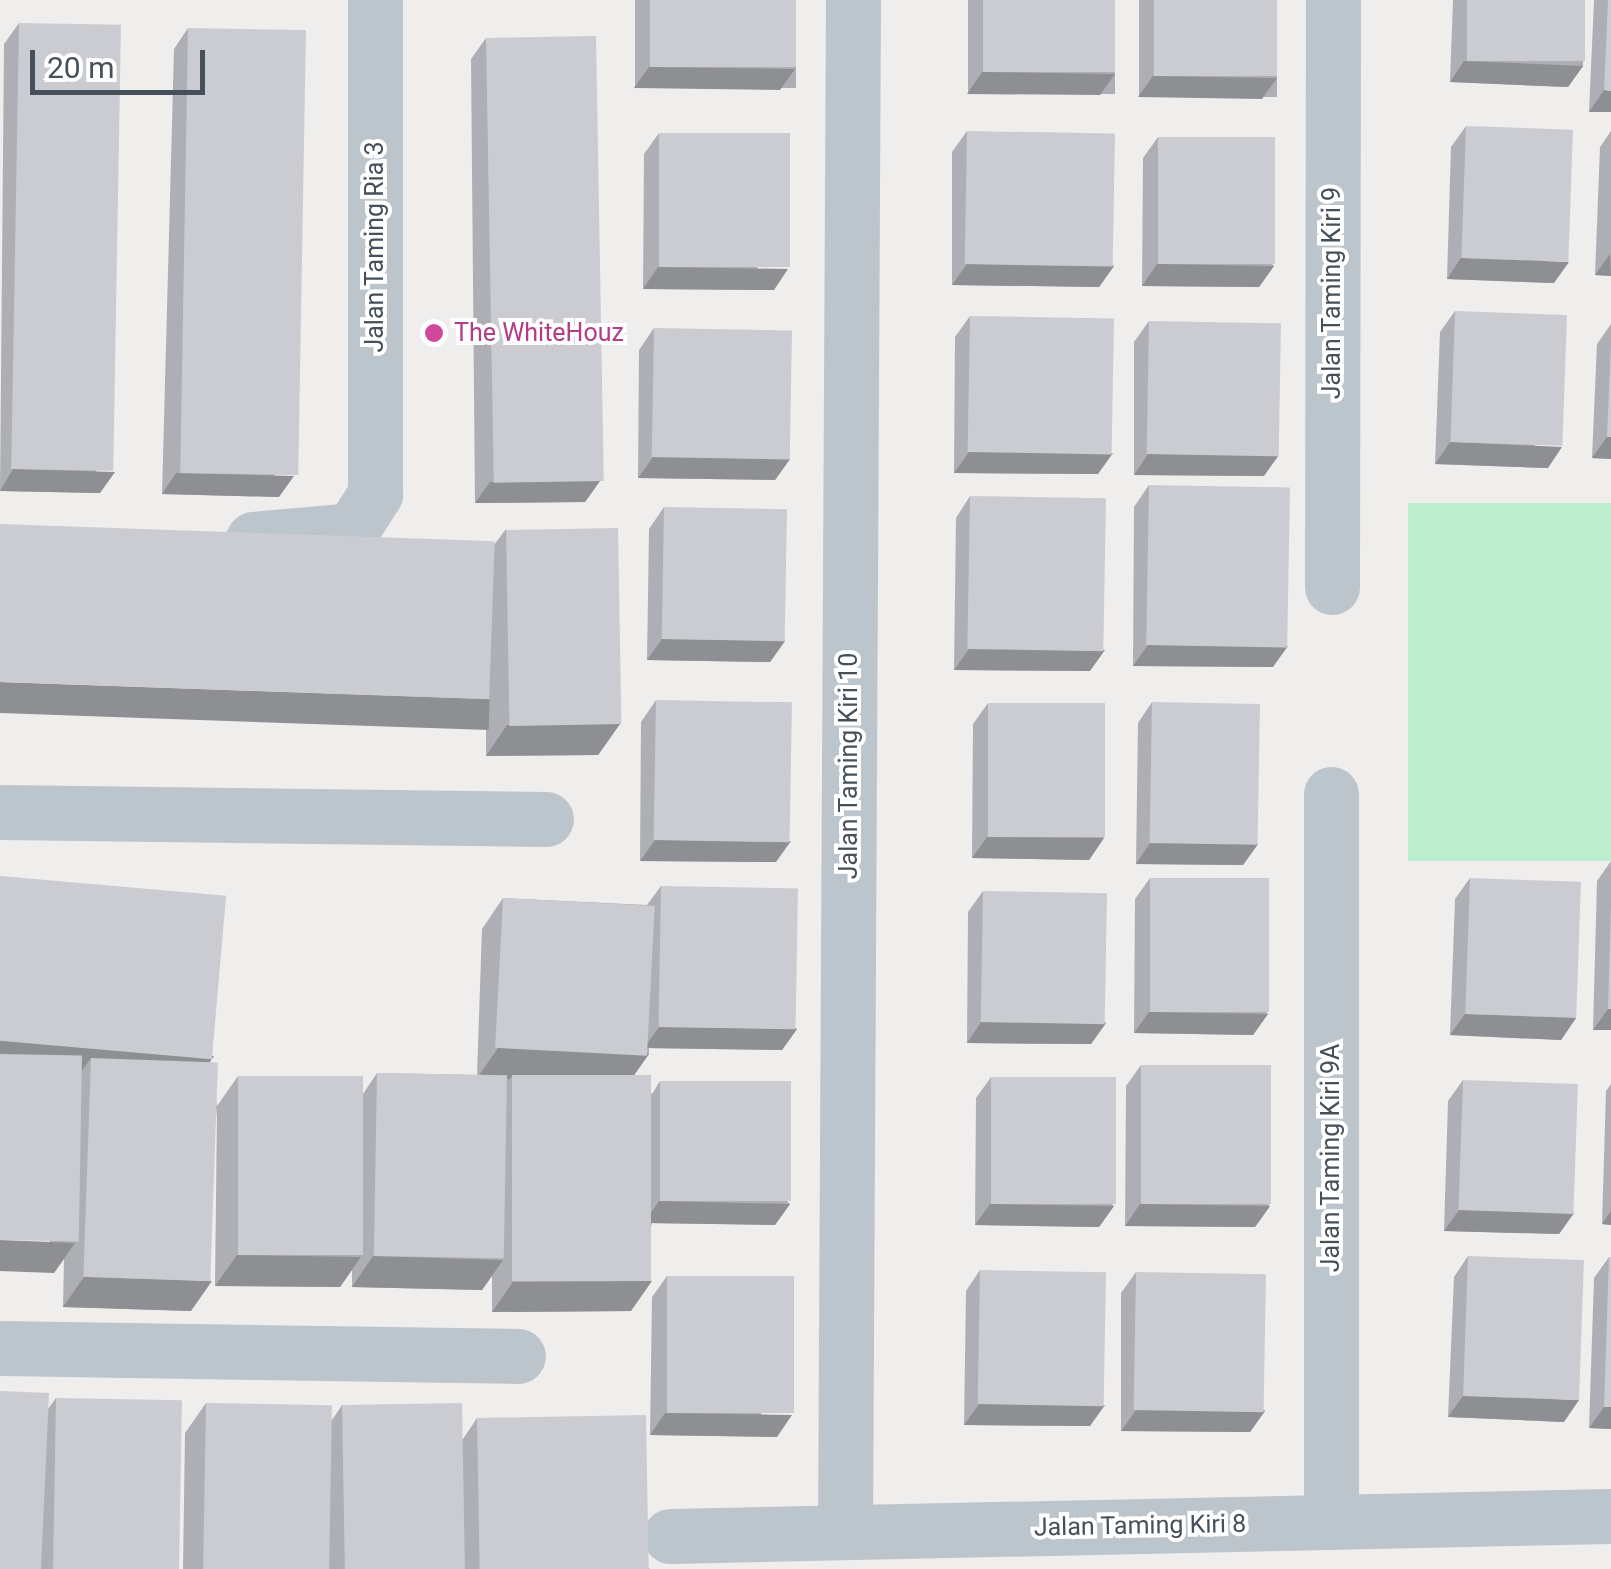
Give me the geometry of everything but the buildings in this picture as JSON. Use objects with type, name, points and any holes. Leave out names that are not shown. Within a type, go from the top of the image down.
[{"type":"street","name":"Jalan Taming Ria 3","points":[[211,538],[291,540],[352,530],[375,494],[375,0]]},
{"type":"street","name":"Jalan Taming Kiri 10","points":[[846,1532],[853,0]]},
{"type":"street","name":"Jalan Taming Kiri 9","points":[[1332,587],[1333,0]]},
{"type":"street","name":"Jalan Taming Kiri 9A","points":[[1331,794],[1331,1522]]},
{"type":"street","points":[[0,812],[546,819]]},
{"type":"street","points":[[0,1348],[518,1356]]},
{"type":"street","name":"Jalan Taming Kiri 8","points":[[670,1536],[1611,1516]]},
{"type":"green space","points":[[1408,503],[1611,503],[1611,861],[1408,861]]},
{"type":"place","name":"The WhiteHouz","points":[[434,333]]}]
